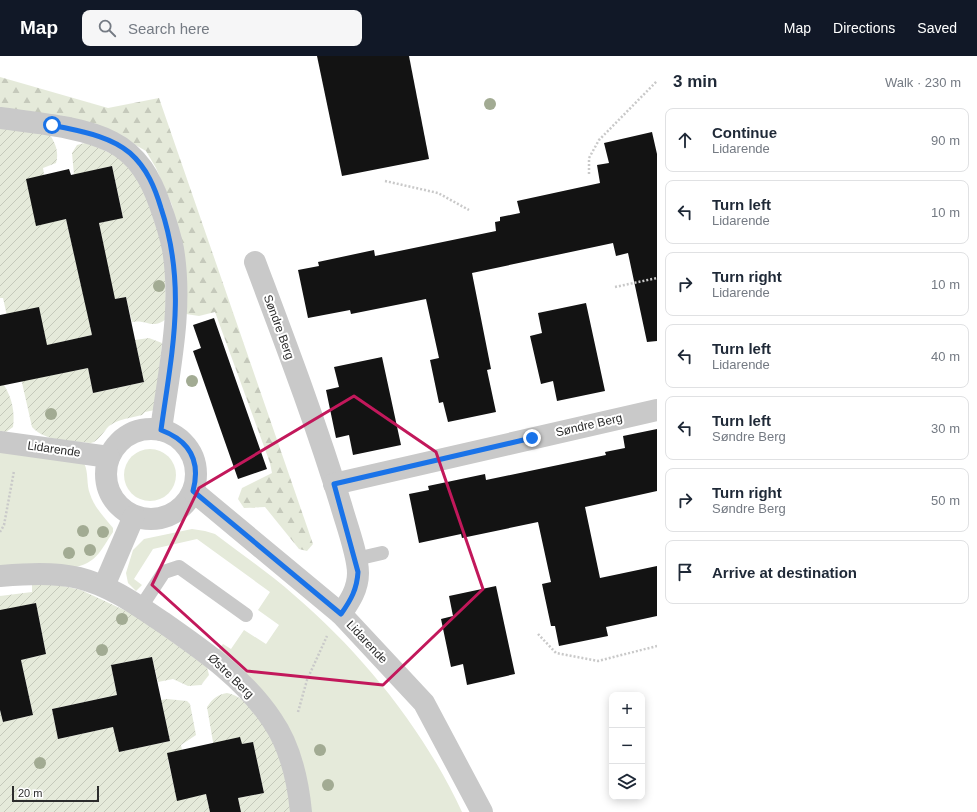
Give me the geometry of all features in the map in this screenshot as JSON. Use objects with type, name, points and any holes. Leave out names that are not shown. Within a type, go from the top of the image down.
[{"type":"street","points":[[0,118],[52,125],[101,137],[130,153],[142,166],[150,179],[157,194],[171,241],[177,296],[176,321],[161,430]]},
{"type":"street","name":"Søndre Berg","points":[[255,262],[334,484],[356,559],[358,572],[357,586],[341,614]]},
{"type":"street","name":"Søndre Berg","points":[[334,484],[657,410]]},
{"type":"street","points":[[148,428],[161,430],[178,438],[191,453],[196,465],[196,478],[193,491],[186,503],[175,512],[162,518],[148,519],[134,516],[122,509],[112,498],[106,485],[108,457],[115,446],[124,437],[136,431],[148,428]]},
{"type":"street","name":"Lidarende","points":[[9,443],[108,457]]},
{"type":"street","name":"Lidarende","points":[[193,491],[341,614],[424,703],[482,812]]},
{"type":"street","points":[[104,586],[134,516]]},
{"type":"street","name":"Østre Berg","points":[[0,576],[34,574],[56,575],[78,578],[104,586],[140,607],[211,655],[234,676],[269,716],[292,766],[299,792],[301,812]]},
{"type":"lane","points":[[356,559],[382,553]]},
{"type":"lane","points":[[140,607],[164,572],[179,567],[246,615]]},
{"type":"path","points":[[590,174],[590,158],[599,140],[657,81]]},
{"type":"path","points":[[385,181],[438,193],[469,210]]},
{"type":"path","points":[[616,287],[657,278]]},
{"type":"path","points":[[0,532],[4,525],[8,506],[9,443]]},
{"type":"path","points":[[298,713],[307,680],[327,635],[341,614]]},
{"type":"path","points":[[538,634],[556,653],[598,661],[657,646]]},
{"type":"highlighted area","points":[[354,396],[436,452],[483,589],[383,685],[247,671],[152,585],[199,488]]},
{"type":"green space","points":[[0,77],[108,108],[159,98],[313,544],[307,551],[299,549],[265,507],[244,508],[238,499],[242,488],[272,473],[270,463],[215,312],[199,316],[186,314],[185,269],[172,205],[156,168],[146,151],[125,139],[0,108]]},
{"type":"green space","points":[[0,128],[50,135],[54,142],[57,152],[57,159],[56,163],[43,168],[45,181],[37,225],[66,219],[81,285],[110,278],[99,223],[123,217],[112,166],[74,175],[72,153],[77,145],[85,143],[95,146],[124,160],[141,180],[165,254],[166,319],[157,324],[137,321],[132,322],[126,297],[86,305],[92,335],[26,350],[32,379],[88,368],[93,393],[144,382],[135,340],[149,338],[162,343],[155,410],[145,412],[142,415],[120,420],[109,426],[99,438],[91,443],[59,440],[44,436],[32,427],[3,298],[0,298]]},
{"type":"green space","points":[[4,385],[11,400],[14,416],[13,427],[6,432],[0,431],[0,386]]},
{"type":"green space","points":[[150,449],[160,451],[168,457],[174,465],[176,475],[174,485],[168,493],[160,499],[150,501],[140,499],[132,493],[126,485],[124,475],[126,465],[132,457],[140,451]]},
{"type":"green space","points":[[0,450],[84,463],[92,499],[113,528],[113,532],[105,545],[93,559],[80,566],[72,568],[0,567]]},
{"type":"green space","points":[[192,529],[215,534],[265,571],[344,642],[390,695],[410,723],[447,782],[462,812],[311,812],[218,650],[223,644],[231,649],[244,630],[266,644],[279,625],[258,610],[270,592],[197,539],[153,549],[134,579],[142,585],[136,591],[128,583],[126,573],[133,550],[144,539]]},
{"type":"green space","points":[[50,583],[81,590],[137,616],[207,667],[209,675],[201,685],[188,686],[173,679],[158,682],[152,657],[111,665],[117,695],[52,709],[58,739],[113,727],[119,752],[170,741],[161,700],[167,699],[187,701],[190,704],[196,735],[181,745],[183,756],[168,760],[177,800],[206,794],[210,812],[0,812],[0,710],[3,722],[33,715],[21,660],[46,654],[36,603],[0,611],[0,596],[32,592],[32,585]]},
{"type":"green space","points":[[227,693],[244,701],[252,709],[259,717],[271,737],[279,755],[293,812],[241,812],[238,798],[264,793],[253,742],[216,749],[213,742],[207,707],[216,697]]},
{"type":"building","points":[[317,56],[409,56],[429,159],[342,176]]},
{"type":"building","points":[[652,132],[657,154],[657,341],[647,342],[628,253],[616,256],[613,243],[472,273],[491,369],[487,370],[496,412],[448,422],[443,402],[439,403],[430,360],[439,358],[426,299],[351,314],[350,310],[308,318],[298,270],[319,266],[318,262],[374,250],[375,256],[496,231],[495,222],[500,221],[500,217],[520,213],[517,201],[600,183],[597,165],[609,163],[604,143]]},
{"type":"building","points":[[112,166],[123,218],[99,223],[115,299],[126,297],[144,382],[93,393],[88,368],[0,386],[0,315],[39,307],[47,345],[92,335],[66,219],[36,226],[26,179],[69,169],[71,175]]},
{"type":"building","points":[[586,303],[605,391],[557,401],[553,381],[541,384],[530,336],[542,333],[538,313]]},
{"type":"building","points":[[214,318],[267,469],[238,479],[193,351],[201,348],[193,325]]},
{"type":"building","points":[[382,357],[401,445],[353,455],[349,435],[336,438],[326,390],[339,387],[334,367]]},
{"type":"building","points":[[657,429],[657,491],[585,507],[600,578],[657,566],[657,616],[606,627],[608,636],[559,646],[555,626],[551,626],[542,584],[551,582],[538,522],[462,538],[461,534],[419,543],[409,494],[429,490],[428,486],[485,474],[486,480],[606,455],[605,452],[625,448],[623,436]]},
{"type":"building","points":[[496,586],[515,674],[467,685],[463,664],[451,667],[441,619],[453,616],[449,596]]},
{"type":"building","points":[[36,603],[46,654],[21,660],[33,715],[3,722],[0,710],[0,610]]},
{"type":"building","points":[[152,657],[170,741],[119,752],[113,727],[58,739],[52,709],[117,695],[111,665]]},
{"type":"building","points":[[240,737],[242,744],[253,742],[264,793],[238,798],[241,812],[210,812],[206,794],[177,801],[167,753]]},
{"type":"route","points":[[52,125],[95,135],[113,142],[130,153],[142,166],[157,194],[173,248],[177,296],[176,321],[161,430],[173,434],[184,442],[191,453],[196,465],[196,478],[193,491],[341,614],[357,586],[358,572],[347,525],[334,484],[532,438]]}]
